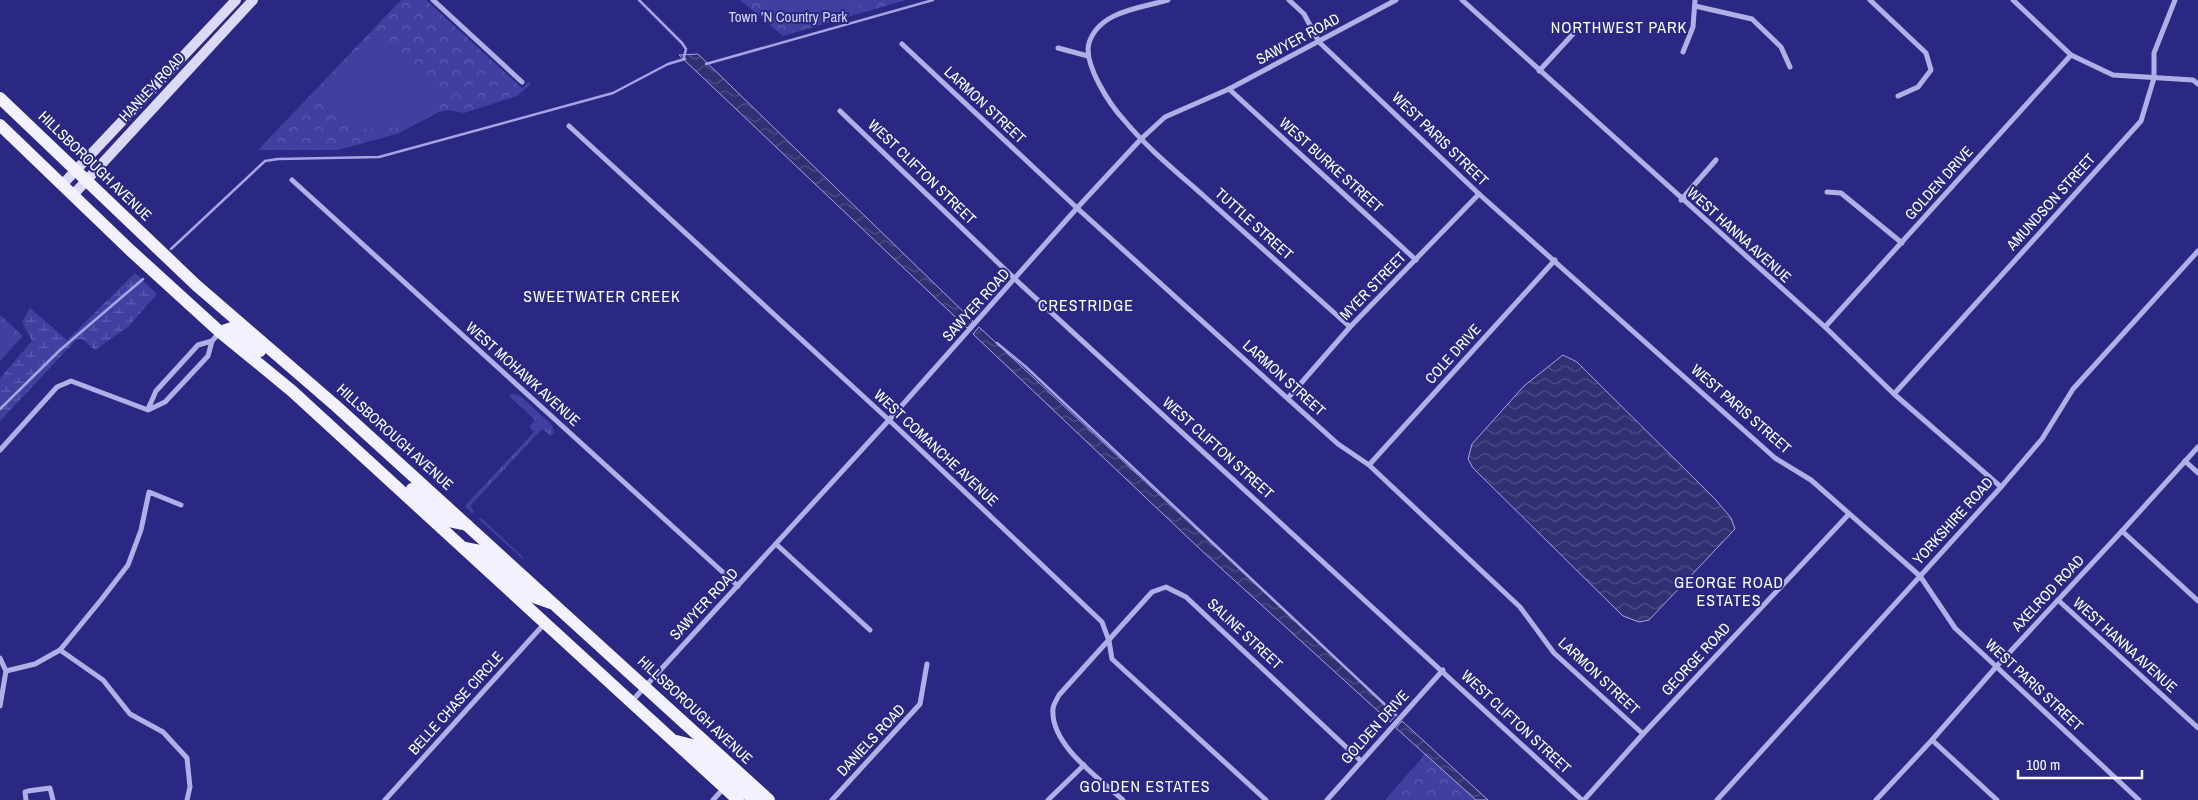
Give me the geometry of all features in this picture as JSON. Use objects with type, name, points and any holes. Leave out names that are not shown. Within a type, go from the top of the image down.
[{"type":"main road","name":"HANLEY ROAD","points":[[62,185],[236,0]]},
{"type":"main road","name":"HANLEY ROAD","points":[[73,195],[253,0]]},
{"type":"main road","points":[[204,33],[214,42]]},
{"type":"main road","points":[[176,63],[186,72]]},
{"type":"main road","name":"HILLSBOROUGH AVENUE","points":[[0,98],[196,285],[289,364],[391,455],[769,800]]},
{"type":"main road","points":[[0,125],[216,336],[264,368],[298,386],[319,404],[336,406]]},
{"type":"main road","points":[[216,336],[232,328],[260,351],[289,364]]},
{"type":"main road","points":[[264,368],[632,701],[738,800]]},
{"type":"main road","points":[[329,425],[340,419],[367,443],[391,455]]},
{"type":"main road","points":[[365,458],[386,466],[448,521],[468,525]]},
{"type":"main road","points":[[463,548],[480,551],[531,596],[558,606]]},
{"type":"main road","points":[[674,740],[692,746],[732,781],[753,785]]},
{"type":"main road","points":[[724,788],[746,793],[754,800]]},
{"type":"street","points":[[433,0],[522,82]]},
{"type":"street","points":[[1058,48],[1088,56],[1089,43],[1097,29],[1106,20],[1117,14],[1168,0]]},
{"type":"street","name":"WEST PARIS STREET","points":[[1289,0],[1304,14],[1319,42],[1479,194],[1775,458],[1811,480],[1920,576],[1955,628],[2139,800]]},
{"type":"street","name":"SAWYER ROAD","points":[[632,701],[1016,280],[1078,208],[1141,139],[1164,117],[1229,89],[1396,0]]},
{"type":"street","name":"WEST HANNA AVENUE","points":[[1462,0],[1681,200],[1825,327],[1894,394],[2001,487]]},
{"type":"street","points":[[1870,0],[1926,52],[1931,70],[1918,87],[1898,96]]},
{"type":"street","points":[[2013,0],[2071,55],[2113,76],[2193,80],[2198,84]]},
{"type":"street","name":"AMUNDSON STREET","points":[[1894,394],[2141,121],[2154,78],[2154,53],[2175,0]]},
{"type":"street","points":[[1683,52],[1693,26],[1695,3],[1752,19],[1780,47],[1790,67]]},
{"type":"street","points":[[1539,71],[1573,34]]},
{"type":"street","name":"LARMON STREET","points":[[902,44],[1078,208],[1338,444],[1369,465],[1520,607],[1554,653],[1643,734]]},
{"type":"street","name":"GOLDEN DRIVE","points":[[1825,327],[2071,55]]},
{"type":"street","name":"TUTTLE STREET","points":[[1088,56],[1092,69],[1110,102],[1141,139],[1350,327]]},
{"type":"street","name":"WEST BURKE STREET","points":[[1229,89],[1416,260]]},
{"type":"street","name":"WEST CLIFTON STREET","points":[[840,111],[1016,280],[1583,800]]},
{"type":"street","name":"WEST COMANCHE AVENUE","points":[[570,126],[889,420],[1102,622],[1109,641],[1112,659],[1266,800]]},
{"type":"street","points":[[1681,200],[1716,160]]},
{"type":"street","name":"WEST MOHAWK AVENUE","points":[[292,180],[738,586]]},
{"type":"street","points":[[1827,192],[1841,192],[1902,244]]},
{"type":"street","name":"MYER STREET","points":[[1288,398],[1350,327],[1479,194]]},
{"type":"street","name":"YORKSHIRE ROAD","points":[[1717,800],[2001,487],[2042,439],[2073,389],[2198,251]]},
{"type":"street","name":"COLE DRIVE","points":[[1369,465],[1555,260]]},
{"type":"street","points":[[148,410],[156,391],[162,384],[198,345],[216,336]]},
{"type":"street","points":[[0,450],[57,387],[70,381],[148,410],[165,402],[208,356],[216,336]]},
{"type":"street","name":"AXELROD ROAD","points":[[1876,800],[2198,447]]},
{"type":"street","points":[[2185,461],[2198,473]]},
{"type":"street","points":[[6,671],[35,664],[60,650],[128,565],[141,530],[149,492],[181,505]]},
{"type":"street","name":"GEORGE ROAD","points":[[1583,800],[1849,514]]},
{"type":"street","points":[[2122,531],[2198,601]]},
{"type":"street","points":[[776,544],[870,630]]},
{"type":"street","name":"SALINE STREET","points":[[1084,765],[1061,742],[1054,727],[1053,708],[1059,695],[1152,592],[1166,587],[1186,597],[1361,760]]},
{"type":"street","name":"WEST HANNA AVENUE","points":[[2058,600],[2198,728]]},
{"type":"street","name":"BELLE CHASE CIRCLE","points":[[385,800],[545,623]]},
{"type":"street","points":[[60,650],[103,680],[130,714],[163,732],[186,758],[190,787],[187,800]]},
{"type":"street","points":[[0,658],[6,671],[0,706]]},
{"type":"street","name":"DANIELS ROAD","points":[[832,800],[920,704],[927,664]]},
{"type":"street","name":"GOLDEN DRIVE","points":[[1327,800],[1442,670]]},
{"type":"street","points":[[1932,740],[1997,800]]},
{"type":"street","points":[[1048,800],[1084,765],[1123,800]]},
{"type":"street","points":[[26,800],[25,792],[28,790],[50,788],[53,800]]},
{"type":"street","points":[[713,800],[724,788]]},
{"type":"green space","points":[[401,0],[426,0],[522,88],[528,82],[531,84],[517,96],[464,113],[449,110],[439,112],[397,134],[338,150],[258,150]]},
{"type":"green space","name":"Town ’N Country Park","points":[[740,0],[906,0],[783,36]]},
{"type":"green space","points":[[757,0],[869,0],[825,16],[800,18],[787,15]]},
{"type":"green space","points":[[382,35],[442,95],[420,118],[402,126],[370,129],[349,125],[341,121],[314,97],[371,37]]},
{"type":"green space","points":[[135,273],[157,294],[128,327],[95,350],[82,339],[77,339],[0,421],[0,378],[32,341],[22,322],[30,308],[67,340]]},
{"type":"green space","points":[[0,315],[23,336],[0,361]]},
{"type":"green space","points":[[4,329],[14,338],[0,354],[0,334]]},
{"type":"green space","points":[[512,394],[519,395],[552,425],[554,433],[551,436],[542,429],[470,506],[474,511],[473,514],[465,506],[534,432],[529,427],[535,420],[509,396]]},
{"type":"green space","points":[[481,518],[524,558],[479,519]]},
{"type":"green space","points":[[1424,753],[1476,800],[1385,800],[1422,758]]},
{"type":"water","points":[[698,54],[973,321],[967,328],[679,55]]},
{"type":"water","points":[[979,327],[1396,715],[1390,722],[1201,550],[973,334]]},
{"type":"water","points":[[1563,355],[1577,362],[1715,499],[1731,518],[1735,529],[1649,620],[1639,622],[1623,616],[1473,468],[1468,459],[1472,444],[1524,386]]},
{"type":"water","points":[[1402,721],[1488,800],[1476,800],[1396,728]]},
{"type":"waterway","points":[[639,0],[682,43],[686,49],[684,57]]},
{"type":"waterway","points":[[706,64],[933,0]]},
{"type":"waterway","points":[[171,249],[265,161],[278,159],[379,157],[613,93],[668,64],[685,59]]},
{"type":"waterway","points":[[0,409],[60,350],[143,279]]},
{"type":"waterway","points":[[997,343],[1026,367],[1396,715]]},
{"type":"district","name":"NORTHWEST PARK","points":[[1619,27]]},
{"type":"district","name":"SWEETWATER CREEK","points":[[602,296]]},
{"type":"district","name":"CRESTRIDGE","points":[[1086,305]]},
{"type":"district","name":"GEORGE ROAD ESTATES","points":[[1729,591]]},
{"type":"district","name":"GOLDEN ESTATES","points":[[1145,786]]}]
